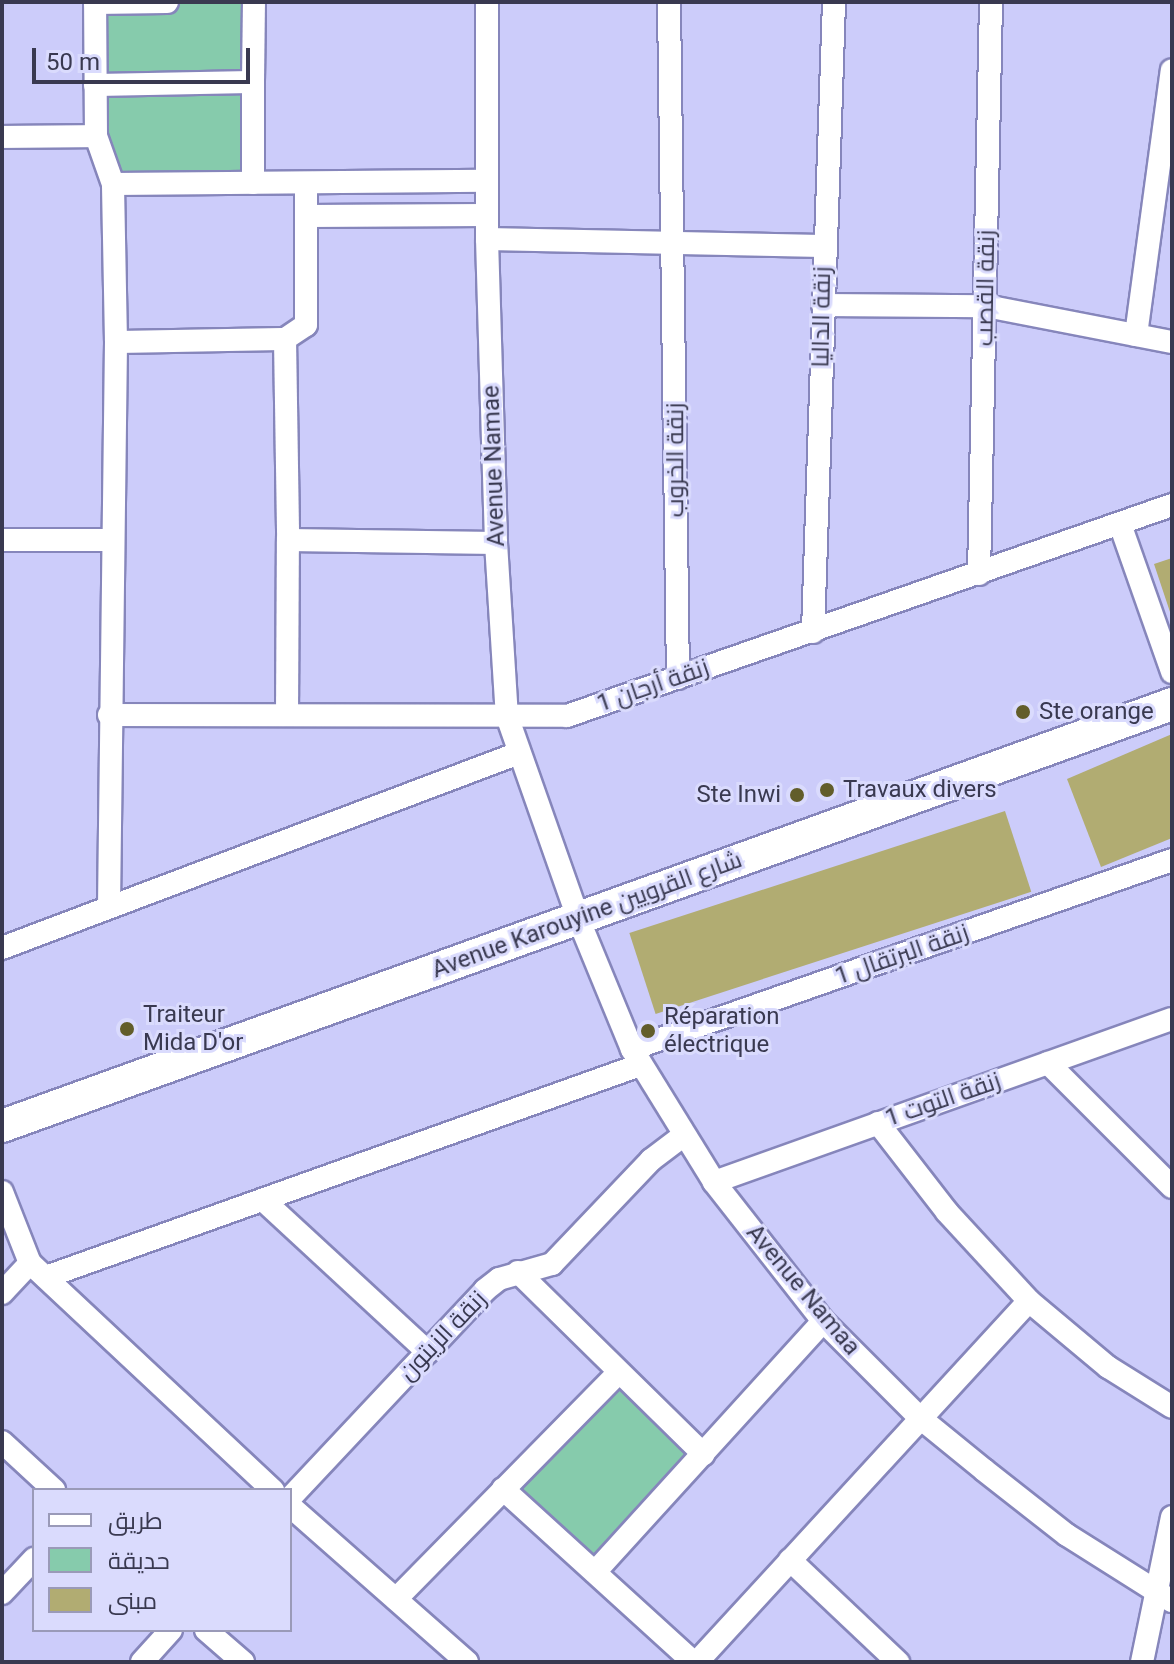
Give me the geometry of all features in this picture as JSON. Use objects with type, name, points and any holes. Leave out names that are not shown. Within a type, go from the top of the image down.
[{"type":"street","points":[[109,907],[110,540],[116,342],[113,184],[96,136],[95,3],[167,2]]},
{"type":"street","points":[[253,183],[254,2]]},
{"type":"street","name":"Avenue Namae","points":[[487,2],[487,239],[496,543],[507,716],[578,918]]},
{"type":"street","name":"زنقة الخروب","points":[[669,2],[675,243],[678,678]]},
{"type":"street","name":"زنقة الداليا","points":[[813,632],[823,246],[834,2]]},
{"type":"street","name":"زنقة القصب","points":[[979,574],[991,2]]},
{"type":"street","points":[[1136,335],[1172,70]]},
{"type":"street","points":[[95,85],[253,82]]},
{"type":"street","points":[[2,137],[96,136]]},
{"type":"street","points":[[113,184],[486,181]]},
{"type":"street","points":[[116,342],[285,339],[306,325],[306,183]]},
{"type":"street","points":[[307,216],[487,215]]},
{"type":"street","points":[[487,239],[823,246]]},
{"type":"street","points":[[823,305],[986,306],[1172,342]]},
{"type":"street","points":[[285,339],[287,715]]},
{"type":"street","name":"زنقة أرجان 1","points":[[109,715],[567,716],[1172,505]]},
{"type":"street","points":[[1120,524],[1172,672]]},
{"type":"street","points":[[2,540],[110,540]]},
{"type":"street","points":[[288,540],[496,543]]},
{"type":"street","name":"Avenue Karouyine شارع القرويين","points":[[3,1123],[1172,704]]},
{"type":"street","points":[[2,948],[519,753]]},
{"type":"street","name":"زنقة البرتقال 1","points":[[38,1270],[263,1200],[636,1057],[1172,860]]},
{"type":"street","name":"Avenue Namaa","points":[[578,918],[636,1057],[714,1182],[823,1321],[919,1417],[1067,1535],[1164,1598]]},
{"type":"street","name":"زنقة التوت 1","points":[[714,1182],[1172,1019]]},
{"type":"street","points":[[1048,1063],[1172,1187]]},
{"type":"street","points":[[878,1123],[947,1212],[1029,1301],[1108,1367],[1172,1407]]},
{"type":"street","name":"زنقة الزيتون","points":[[292,1496],[485,1290],[518,1272],[552,1264],[651,1160],[684,1135]]},
{"type":"street","points":[[2,1192],[38,1270],[271,1488]]},
{"type":"street","points":[[263,1200],[428,1352]]},
{"type":"street","points":[[2,1293],[38,1270]]},
{"type":"street","points":[[518,1272],[703,1454]]},
{"type":"street","points":[[503,1489],[695,1662],[1029,1301]]},
{"type":"street","points":[[595,1572],[823,1321]]},
{"type":"street","points":[[396,1599],[619,1372]]},
{"type":"street","points":[[2,1442],[52,1488]]},
{"type":"street","points":[[292,1508],[467,1662]]},
{"type":"street","points":[[1142,1662],[1164,1598],[1172,1517]]},
{"type":"street","points":[[790,1560],[898,1662]]},
{"type":"street","points":[[2,1593],[32,1561]]},
{"type":"street","points":[[142,1662],[169,1632]]},
{"type":"street","points":[[208,1632],[243,1662]]},
{"type":"green space","points":[[254,2],[253,183],[113,184],[96,136],[95,3]]},
{"type":"green space","points":[[619,1374],[702,1454],[594,1565],[511,1485]]},
{"type":"building","points":[[1172,558],[1172,615],[1171,615],[1154,564]]},
{"type":"building","points":[[1172,734],[1172,838],[1101,867],[1067,779]]},
{"type":"building","points":[[1005,811],[1031,892],[656,1014],[629,933]]},
{"type":"place","name":"Ste orange","points":[[1023,712]]},
{"type":"place","name":"Travaux divers","points":[[827,790]]},
{"type":"place","name":"Ste Inwi","points":[[797,795]]},
{"type":"place","name":"Traiteur Mida D'or","points":[[127,1029]]},
{"type":"place","name":"Réparation électrique","points":[[648,1031]]}]
